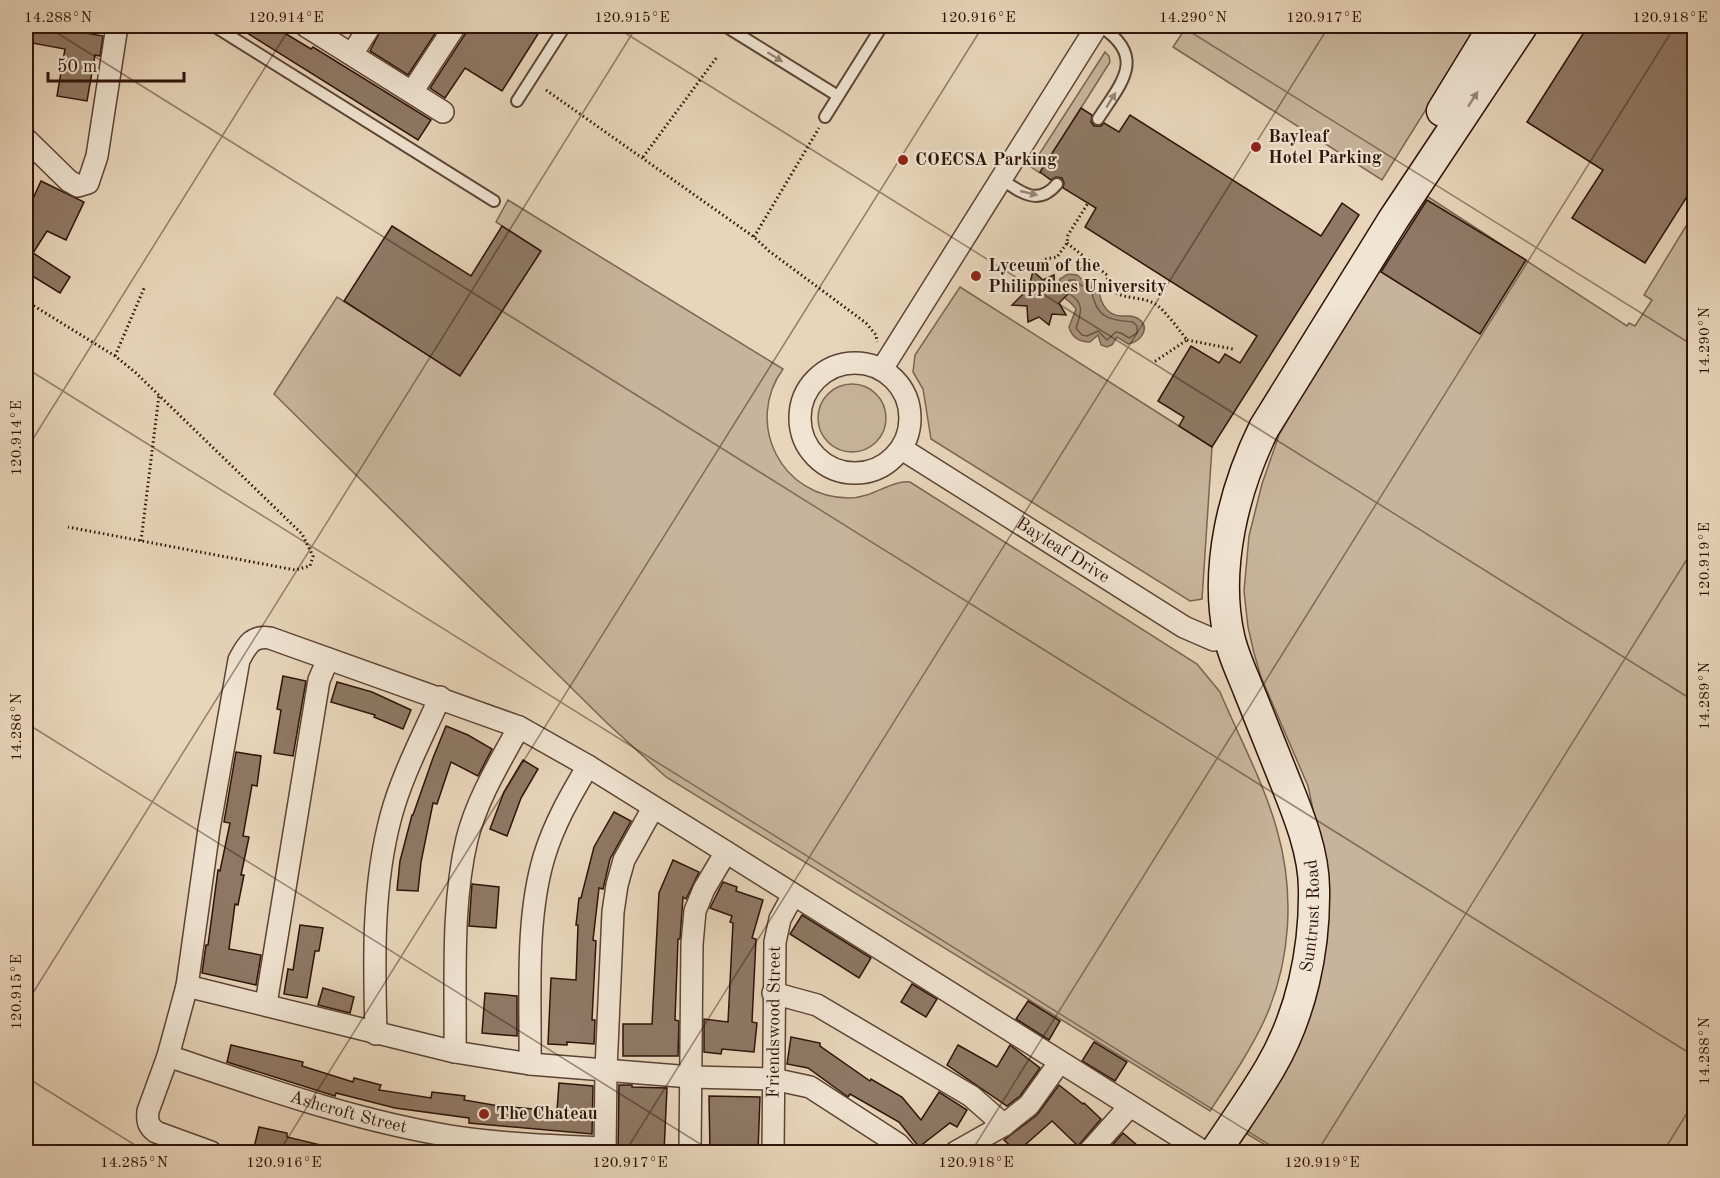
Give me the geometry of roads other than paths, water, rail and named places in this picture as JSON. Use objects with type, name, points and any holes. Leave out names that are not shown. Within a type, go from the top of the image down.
[{"type":"street","points":[[26,139],[69,181],[78,186],[88,183],[97,156],[117,26]]},
{"type":"street","points":[[306,26],[443,111]]},
{"type":"street","points":[[351,54],[370,26]]},
{"type":"street","points":[[412,92],[455,26]]},
{"type":"street","points":[[882,369],[1000,178],[1098,26]]},
{"type":"street","points":[[1222,638],[1209,608],[1212,556],[1222,501],[1240,443],[1253,418],[1494,26]]},
{"type":"street","points":[[1222,638],[1226,557],[1236,505],[1254,448],[1264,428],[1394,220],[1522,26]]},
{"type":"street","points":[[849,363],[866,364],[882,369],[896,381],[909,405],[909,432],[902,448],[891,461],[876,470],[860,474],[842,472],[820,460],[808,447],[801,432],[800,415],[803,398],[824,372],[849,363]]},
{"type":"street","name":"Bayleaf Drive","points":[[902,448],[1184,627],[1222,638]]},
{"type":"street","points":[[211,1152],[165,1136],[149,1126],[148,1111],[168,1056],[188,986],[209,829],[239,660],[253,640],[261,636],[440,697],[519,727],[588,766],[1203,1152]]},
{"type":"street","name":"Suntrust Road","points":[[1203,1152],[1255,1063],[1274,1024],[1289,983],[1296,949],[1298,915],[1297,874],[1287,826],[1279,802],[1225,677],[1222,638]]},
{"type":"street","points":[[266,1004],[319,680],[328,659]]},
{"type":"street","points":[[376,1034],[374,977],[377,890],[382,858],[392,814],[404,779],[440,697]]},
{"type":"street","points":[[455,1052],[458,903],[468,838],[479,805],[519,727]]},
{"type":"street","points":[[530,1064],[532,936],[537,888],[554,830],[567,800],[588,766]]},
{"type":"street","points":[[605,1150],[606,1069],[617,885],[624,860],[653,808]]},
{"type":"street","points":[[690,1152],[692,944],[695,911],[704,889],[726,852]]},
{"type":"street","name":"Friendswood Street","points":[[773,1152],[775,942],[780,919],[793,895]]},
{"type":"street","points":[[188,986],[455,1052],[530,1064],[691,1077],[773,1079],[810,1087],[898,1144],[905,1152]]},
{"type":"street","points":[[773,993],[818,1005],[971,1096],[1004,1125]]},
{"type":"street","name":"Ashcroft Street","points":[[168,1056],[292,1098],[450,1136],[605,1150]]},
{"type":"street","points":[[956,1152],[1004,1125],[1029,1105],[1059,1063]]},
{"type":"street","points":[[1089,1152],[1130,1106]]},
{"type":"lane","points":[[214,26],[494,201]]},
{"type":"lane","points":[[517,101],[564,26]]},
{"type":"lane","points":[[725,26],[838,96]]},
{"type":"lane","points":[[825,117],[882,26]]},
{"type":"lane","points":[[1098,26],[1111,33],[1122,46],[1128,63],[1123,80],[1098,119]]},
{"type":"lane","points":[[1000,178],[1021,193],[1042,196],[1050,193],[1057,184]]},
{"type":"water","points":[[1068,274],[1077,275],[1084,281],[1093,278],[1099,282],[1101,300],[1107,310],[1117,315],[1137,318],[1144,326],[1141,337],[1128,344],[1117,337],[1112,345],[1107,347],[1101,345],[1098,335],[1090,342],[1074,337],[1069,327],[1076,309],[1061,295],[1058,288],[1060,279]]},
{"type":"place","name":"Bayleaf Hotel Parking","points":[[1256,147]]},
{"type":"place","name":"COECSA Parking","points":[[903,160]]},
{"type":"place","name":"Lyceum of the Philippines University","points":[[976,276]]},
{"type":"place","name":"The Chateau","points":[[484,1114]]}]
